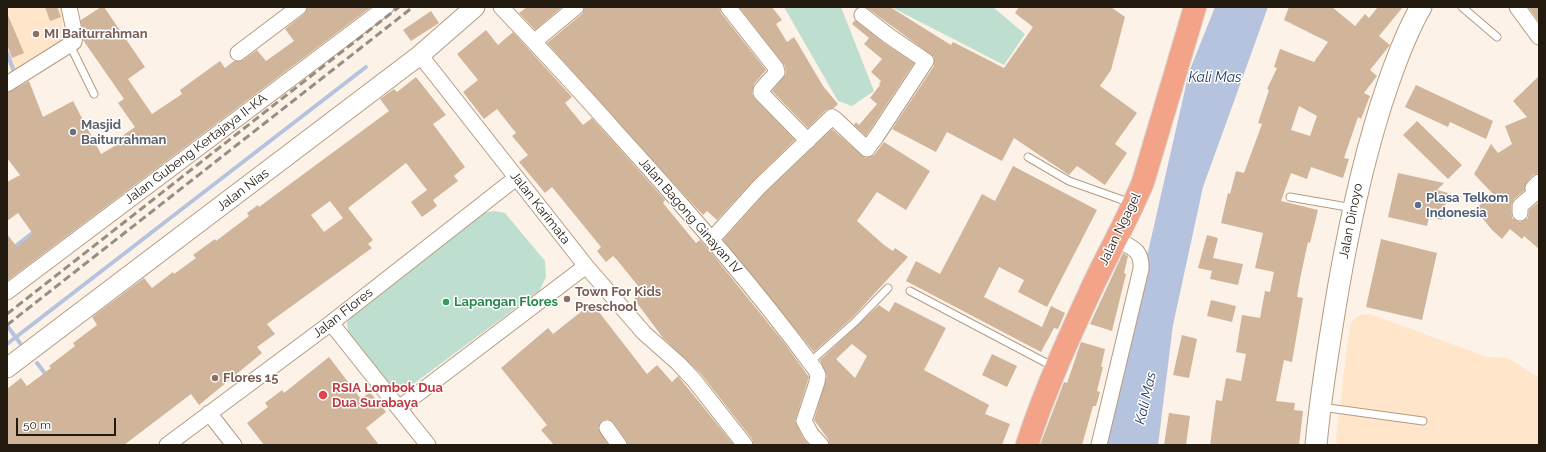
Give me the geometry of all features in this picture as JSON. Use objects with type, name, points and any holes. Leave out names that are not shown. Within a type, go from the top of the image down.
[{"type":"highway","name":"Jalan Ngagel","points":[[1027,445],[1056,368],[1116,239],[1134,204],[1151,157],[1195,7]]},
{"type":"main road","name":"Jalan Dinoyo","points":[[1316,445],[1319,407],[1353,208],[1377,114],[1397,57],[1421,7]]},
{"type":"street","points":[[7,84],[70,45],[75,39],[69,7]]},
{"type":"street","points":[[238,53],[299,7]]},
{"type":"street","name":"Jalan Gubeng Kertajaya II-KA","points":[[7,292],[386,7]]},
{"type":"street","name":"Jalan Nias","points":[[7,368],[420,55],[475,7]]},
{"type":"street","name":"Jalan Bagong Ginayan IV","points":[[501,7],[534,41],[712,239],[810,362],[818,375],[804,421],[811,434],[821,445]]},
{"type":"street","points":[[534,41],[576,7]]},
{"type":"street","points":[[728,7],[776,68],[777,72],[761,90],[761,93],[808,141]]},
{"type":"street","points":[[1517,7],[1539,37]]},
{"type":"street","points":[[712,239],[760,187],[832,117],[868,149],[926,61],[889,36],[862,15]]},
{"type":"street","name":"Jalan Karimata","points":[[420,55],[586,266],[644,333],[668,354],[699,386],[745,445]]},
{"type":"street","name":"Jalan Flores","points":[[167,445],[331,323],[516,178]]},
{"type":"street","points":[[1520,213],[1520,206],[1536,192],[1533,188],[1539,182]]},
{"type":"street","points":[[1099,445],[1141,270],[1139,253],[1116,239]]},
{"type":"street","points":[[399,408],[586,266]]},
{"type":"street","points":[[331,323],[428,445]]},
{"type":"street","points":[[209,413],[234,445]]},
{"type":"street","points":[[607,428],[619,445]]},
{"type":"lane","points":[[1462,7],[1497,37]]},
{"type":"lane","points":[[70,45],[94,94]]},
{"type":"lane","points":[[1028,156],[1069,181],[1134,204]]},
{"type":"lane","points":[[1290,197],[1353,208]]},
{"type":"lane","points":[[810,362],[855,322],[888,288]]},
{"type":"lane","points":[[910,291],[1056,368]]},
{"type":"lane","points":[[1319,407],[1424,421]]},
{"type":"shaded area","name":"MI Baiturrahman","points":[[7,7],[64,7],[62,26],[70,42],[13,75],[7,62]]},
{"type":"shaded area","points":[[1370,314],[1487,357],[1508,358],[1539,378],[1539,445],[1337,445],[1336,438],[1350,325],[1354,319],[1361,315]]},
{"type":"green space","points":[[784,7],[841,7],[874,91],[852,106],[838,101]]},
{"type":"green space","points":[[891,7],[993,7],[1025,34],[1004,65]]},
{"type":"green space","name":"Lapangan Flores","points":[[494,211],[505,213],[545,261],[546,277],[540,290],[408,388],[397,388],[385,384],[349,339],[347,323],[352,314],[481,213]]},
{"type":"water","name":"Kali Mas","points":[[1215,7],[1268,7],[1203,187],[1173,325],[1158,445],[1104,445],[1189,72]]},
{"type":"building","points":[[45,7],[57,7],[61,17],[50,21]]},
{"type":"building","points":[[101,7],[104,7],[145,67],[128,79],[152,114],[182,94],[180,90],[220,61],[225,68],[234,61],[243,60],[257,50],[266,61],[294,41],[285,29],[304,14],[308,7],[371,7],[7,281],[7,234],[17,247],[33,234],[18,213],[7,221],[7,182],[20,175],[7,158],[7,93],[29,81],[43,117],[73,101],[101,154],[125,140],[122,136],[135,127],[118,103],[124,99],[83,40],[81,20]]},
{"type":"building","points":[[527,7],[562,7],[535,30],[519,13]]},
{"type":"building","points":[[585,7],[719,7],[721,13],[766,70],[754,84],[752,94],[755,99],[795,140],[753,181],[717,220],[707,211],[703,215],[547,43],[582,14]]},
{"type":"building","points":[[739,7],[772,7],[782,20],[776,24],[787,42],[794,37],[823,86],[838,104],[834,108],[826,110],[808,128],[772,91],[786,74],[785,66]]},
{"type":"building","points":[[866,7],[890,7],[951,45],[953,42],[1004,68],[1033,27],[1015,13],[1019,7],[1111,7],[1125,17],[1111,70],[1100,86],[1137,113],[1115,144],[1127,153],[1105,185],[1077,166],[1069,175],[1014,138],[1002,161],[947,132],[936,152],[892,129],[934,66],[934,57]]},
{"type":"building","points":[[1289,7],[1332,7],[1355,26],[1365,14],[1369,18],[1378,7],[1403,7],[1379,36],[1390,45],[1370,70],[1377,76],[1364,93],[1370,96],[1361,119],[1358,117],[1344,158],[1349,159],[1343,178],[1311,167],[1307,179],[1291,173],[1281,201],[1318,210],[1310,243],[1308,242],[1300,279],[1297,297],[1303,298],[1292,362],[1284,360],[1276,401],[1295,403],[1294,410],[1303,411],[1299,445],[1210,445],[1216,400],[1222,401],[1226,378],[1241,381],[1246,354],[1236,352],[1242,315],[1260,318],[1265,291],[1270,292],[1274,272],[1255,268],[1263,233],[1221,223],[1228,193],[1230,194],[1236,171],[1244,173],[1262,124],[1258,123],[1269,90],[1267,89],[1277,68],[1274,67],[1280,49],[1314,62],[1328,42],[1284,20]],"holes":[[[1299,106],[1317,116],[1310,136],[1291,130]]]},
{"type":"building","points":[[1528,7],[1539,7],[1539,22]]},
{"type":"building","points":[[431,11],[439,23],[411,41],[403,30]]},
{"type":"building","points":[[7,13],[24,53],[12,58],[7,45]]},
{"type":"building","points":[[855,20],[884,43],[914,63],[866,136],[854,125],[856,122],[859,125],[877,104],[870,98],[880,85],[879,84],[881,81],[871,72],[882,59],[864,44],[869,38],[852,24]]},
{"type":"building","points":[[486,30],[498,45],[513,32],[572,97],[565,103],[583,125],[592,118],[665,200],[663,203],[696,243],[700,240],[713,255],[785,344],[809,377],[795,421],[803,438],[809,445],[754,445],[752,439],[701,374],[663,338],[634,299],[639,294],[636,290],[639,287],[617,260],[613,256],[606,262],[597,251],[601,247],[552,187],[545,193],[519,162],[528,155],[512,136],[516,133],[497,109],[484,119],[463,92],[478,80],[457,54]]},
{"type":"building","points":[[1539,76],[1539,173],[1533,175],[1527,182],[1525,190],[1514,199],[1511,206],[1512,218],[1520,222],[1528,218],[1529,210],[1539,202],[1539,249],[1524,236],[1522,239],[1510,229],[1502,239],[1492,230],[1475,209],[1493,194],[1474,174],[1491,144],[1498,153],[1512,144],[1505,126],[1527,117],[1513,101]]},
{"type":"building","points":[[416,77],[446,115],[433,124],[465,167],[454,176],[458,181],[433,200],[437,206],[422,217],[411,202],[427,190],[406,163],[348,208],[373,240],[368,244],[372,248],[267,324],[275,334],[257,347],[262,353],[199,405],[191,394],[124,445],[7,445],[7,389],[21,378],[27,386],[51,368],[49,366],[75,346],[73,343],[97,325],[92,317],[144,278],[152,288],[173,272],[174,274],[196,258],[193,255],[215,239],[216,241],[249,216],[247,213],[258,205],[259,207],[389,111],[380,99],[394,89],[397,92]],"holes":[[[330,201],[343,218],[324,232],[311,215]]]},
{"type":"building","points":[[1416,85],[1493,121],[1486,139],[1450,122],[1448,127],[1405,107]]},
{"type":"building","points":[[1417,121],[1462,165],[1448,179],[1403,135]]},
{"type":"building","points":[[832,129],[865,158],[874,155],[884,142],[930,171],[906,210],[877,192],[857,221],[884,245],[893,251],[895,248],[908,257],[852,318],[814,352],[723,240],[765,193]]},
{"type":"building","points":[[1013,166],[1097,210],[1047,307],[1018,292],[1024,280],[999,267],[984,297],[1042,327],[1051,306],[1065,313],[1058,329],[1054,328],[1041,352],[906,281],[916,261],[940,274],[982,194],[995,201]]},
{"type":"building","name":"Plasa Telkom Indonesia","points":[[1398,173],[1444,183],[1437,190],[1448,193],[1442,220],[1429,217],[1427,226],[1388,217]]},
{"type":"building","points":[[1207,235],[1218,238],[1213,258],[1243,264],[1238,285],[1210,279],[1212,271],[1198,268]]},
{"type":"building","points":[[1381,239],[1437,253],[1422,320],[1366,307]]},
{"type":"building","points":[[1123,253],[1128,256],[1124,273],[1126,274],[1112,331],[1090,324]]},
{"type":"building","points":[[1211,300],[1236,306],[1232,322],[1207,316]]},
{"type":"building","points":[[895,302],[946,328],[924,370],[989,405],[985,414],[1010,424],[1002,445],[830,445],[828,439],[814,420],[827,376],[820,360],[879,305],[889,312]],"holes":[[[852,344],[867,356],[855,378],[836,359]]]},
{"type":"building","points":[[592,303],[647,374],[657,365],[672,382],[678,376],[734,445],[628,445],[614,423],[607,419],[602,421],[598,428],[608,445],[554,445],[541,430],[547,425],[501,368],[548,328],[553,334]]},
{"type":"building","points":[[1182,335],[1197,339],[1189,378],[1173,375]]},
{"type":"building","points":[[1081,342],[1105,349],[1101,367],[1103,367],[1097,391],[1100,392],[1096,406],[1093,406],[1082,445],[1040,445],[1064,382],[1067,383]]},
{"type":"building","points":[[992,354],[1017,366],[1007,387],[982,375]]},
{"type":"building","points":[[329,357],[361,399],[370,392],[386,412],[366,428],[379,445],[264,445],[247,423],[268,407],[265,403],[282,390],[284,393]]},
{"type":"building","points":[[1169,413],[1190,416],[1186,445],[1164,445]]},
{"type":"waterway","points":[[7,53],[15,74]]},
{"type":"waterway","points":[[7,344],[366,67]]},
{"type":"waterway","points":[[7,253],[36,230]]},
{"type":"waterway","points":[[8,327],[20,343]]},
{"type":"waterway","points":[[37,363],[47,376]]},
{"type":"railway","points":[[7,314],[399,7]]},
{"type":"railway","points":[[7,325],[413,7]]},
{"type":"place","name":"MI Baiturrahman","points":[[36,34]]},
{"type":"place","name":"Masjid Baiturrahman","points":[[73,132]]},
{"type":"place","name":"Plasa Telkom Indonesia","points":[[1418,205]]},
{"type":"place","name":"Town For Kids Preschool","points":[[567,299]]},
{"type":"place","name":"Lapangan Flores","points":[[446,302]]},
{"type":"place","name":"Flores 15","points":[[215,378]]},
{"type":"place","name":"RSIA Lombok Dua Dua Surabaya","points":[[323,395]]}]
